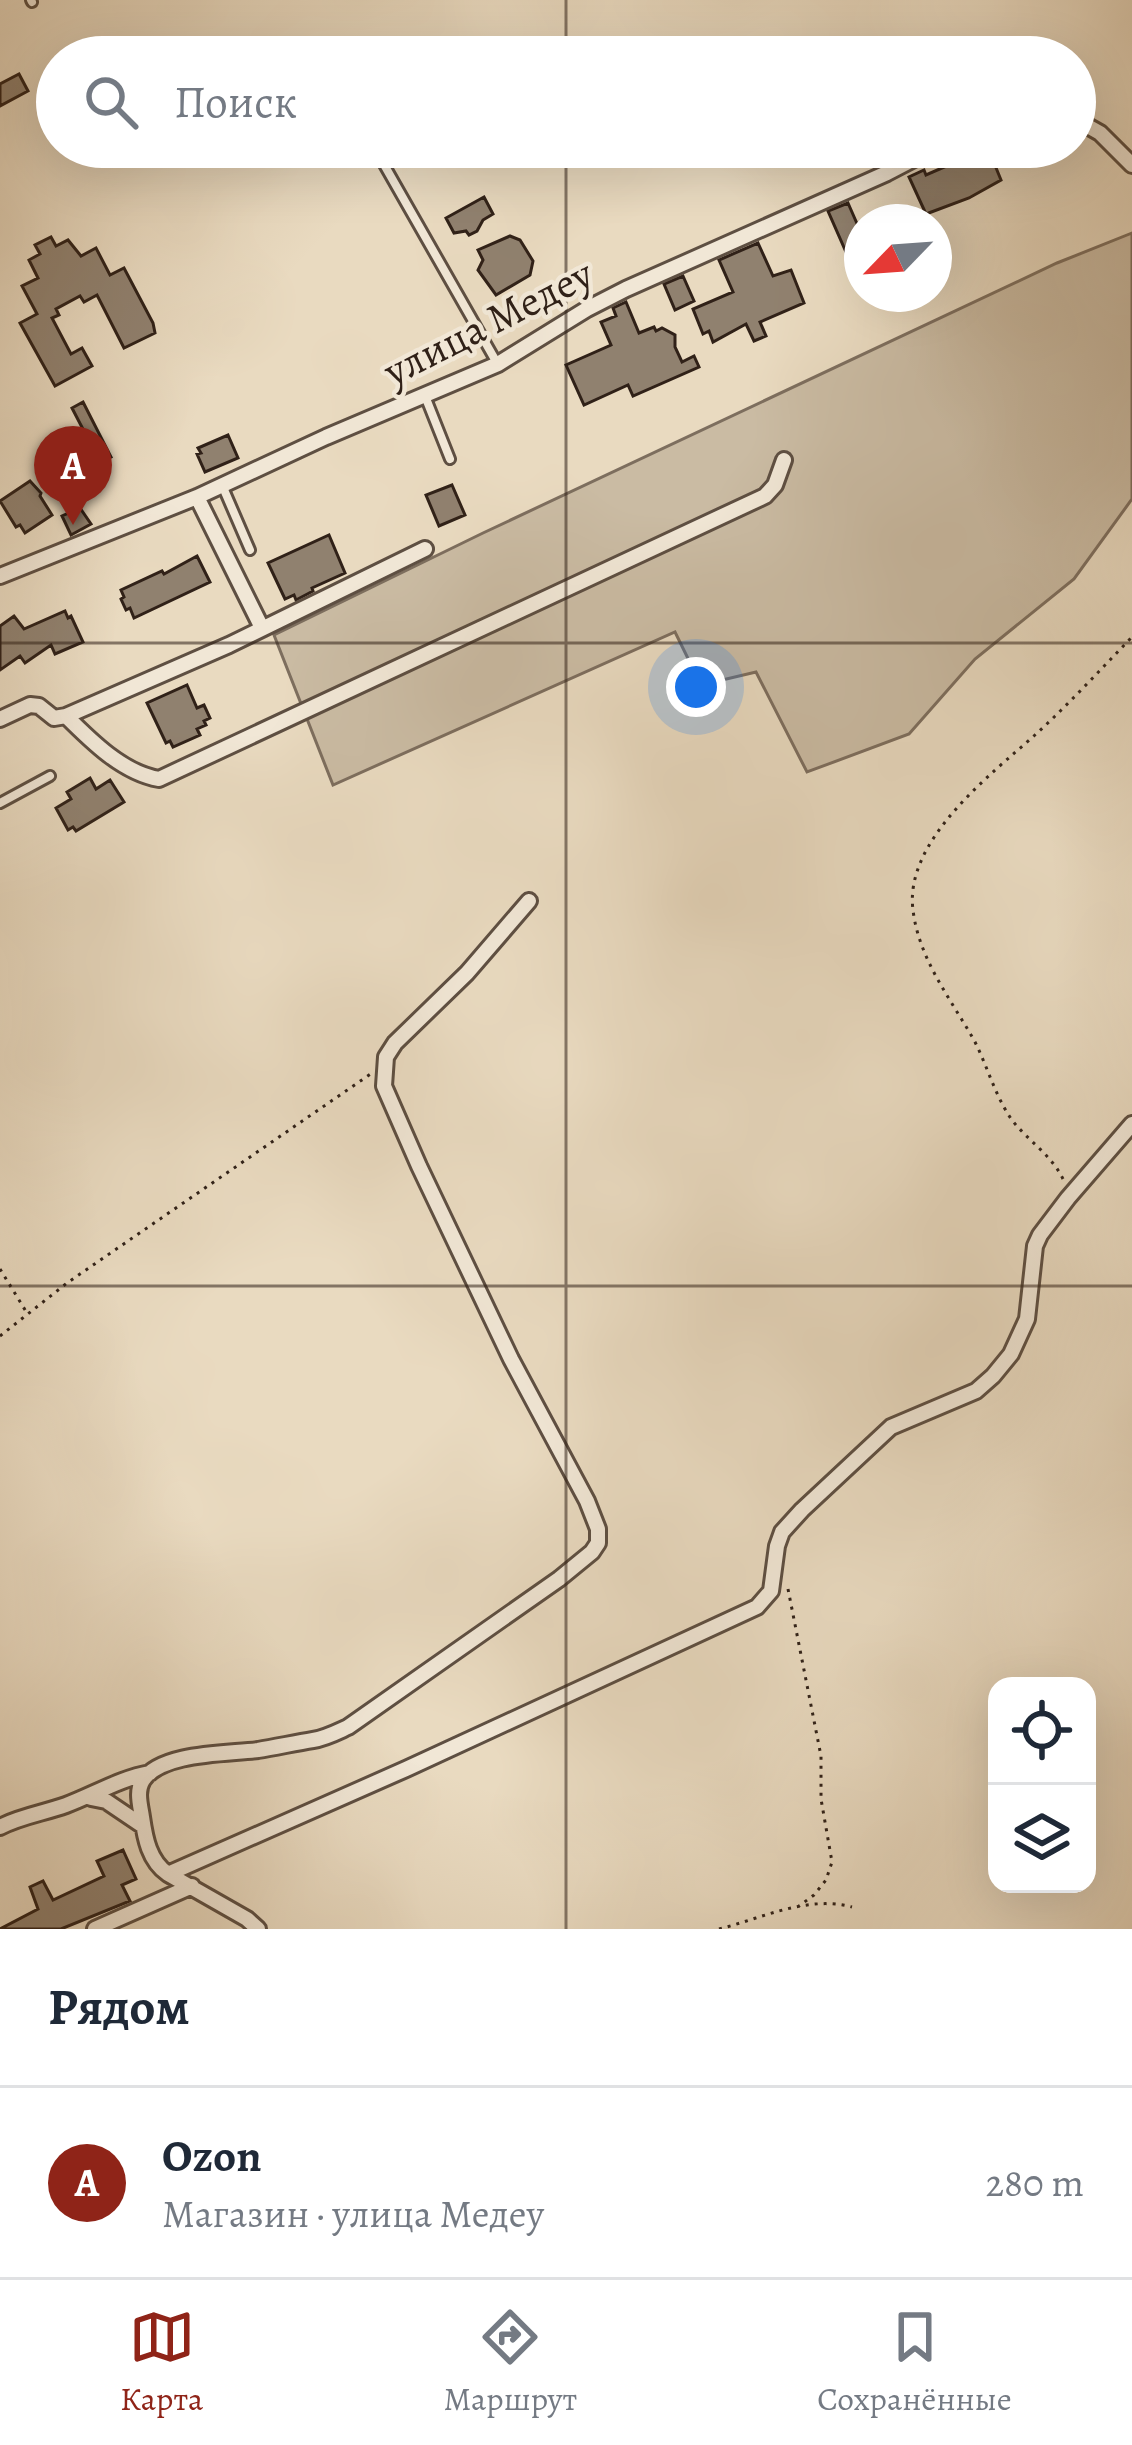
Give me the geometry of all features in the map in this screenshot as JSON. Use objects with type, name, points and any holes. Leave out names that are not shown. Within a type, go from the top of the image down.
[{"type":"street","points":[[1096,132],[1132,165]]},
{"type":"street","name":"улица Медеу","points":[[0,576],[197,497],[498,364],[626,289],[897,168]]},
{"type":"street","points":[[66,716],[118,760],[159,779],[765,496],[776,485],[784,460]]},
{"type":"street","points":[[197,497],[262,628]]},
{"type":"street","points":[[0,719],[30,705],[54,718],[66,716],[425,549]]},
{"type":"street","points":[[0,1827],[194,1757],[325,1738],[559,1579],[598,1543],[587,1501],[511,1358],[384,1086],[386,1057],[395,1043],[467,973],[529,902]]},
{"type":"street","points":[[168,1874],[757,1606],[771,1591],[782,1532],[802,1510],[891,1427],[976,1391],[994,1376],[1011,1354],[1027,1319],[1040,1235],[1132,1124]]},
{"type":"street","points":[[150,1773],[139,1792],[143,1826],[159,1868],[259,1929]]},
{"type":"street","points":[[88,1797],[106,1801],[143,1826]]},
{"type":"street","points":[[94,1929],[192,1886]]},
{"type":"lane","points":[[386,168],[498,364]]},
{"type":"lane","points":[[425,394],[450,459]]},
{"type":"lane","points":[[222,485],[250,550]]},
{"type":"lane","points":[[0,803],[50,776]]},
{"type":"path","points":[[1068,1198],[1060,1172],[1047,1154],[1011,1121],[976,1044],[940,986],[920,941],[912,888],[921,861],[953,814],[1132,637]]},
{"type":"path","points":[[0,1336],[67,1283],[364,1078]]},
{"type":"path","points":[[0,1269],[28,1315]]},
{"type":"path","points":[[787,1587],[821,1756],[821,1799],[832,1862],[826,1880],[799,1906]]},
{"type":"path","points":[[719,1929],[799,1906],[834,1902],[852,1907]]},
{"type":"shaded area","points":[[1132,233],[1132,499],[1074,579],[975,659],[909,734],[807,772],[756,672],[701,685],[675,632],[333,785],[274,635],[1057,263]]},
{"type":"building","points":[[19,74],[28,91],[0,106],[0,84]]},
{"type":"building","points":[[942,168],[996,168],[1001,180],[952,204],[921,204],[909,177],[924,170],[926,175]]},
{"type":"building","points":[[484,197],[493,214],[469,235],[454,233],[446,218]]},
{"type":"building","points":[[844,205],[844,247],[828,211]]},
{"type":"building","points":[[510,236],[520,240],[533,261],[530,275],[496,295],[478,270],[483,260],[478,250]]},
{"type":"building","points":[[51,237],[56,246],[68,240],[81,256],[96,248],[110,275],[124,268],[155,333],[124,348],[97,295],[84,302],[80,296],[56,309],[59,315],[52,318],[71,354],[82,348],[92,366],[55,386],[20,323],[37,314],[22,286],[38,278],[29,260],[40,254],[35,245]]},
{"type":"building","points":[[758,243],[773,276],[791,270],[804,303],[760,322],[766,336],[754,341],[746,324],[713,342],[709,331],[703,334],[693,309],[733,292],[719,260]]},
{"type":"building","points":[[683,276],[694,301],[675,310],[664,284]]},
{"type":"building","points":[[626,302],[639,333],[654,327],[675,335],[682,362],[694,356],[699,367],[633,396],[628,385],[584,405],[566,365],[611,345],[601,322],[616,316],[613,308]]},
{"type":"building","points":[[83,402],[111,457],[100,462],[72,408]]},
{"type":"building","points":[[228,435],[238,458],[205,472],[198,448]]},
{"type":"building","points":[[30,481],[52,515],[25,533],[0,501]]},
{"type":"building","points":[[452,485],[465,515],[439,526],[426,495]]},
{"type":"building","points":[[80,508],[91,524],[71,535],[62,516]]},
{"type":"building","points":[[329,535],[345,573],[296,600],[294,595],[285,599],[268,563]]},
{"type":"building","points":[[197,556],[210,582],[134,618],[130,608],[126,610],[121,590]]},
{"type":"building","points":[[65,611],[83,642],[55,654],[51,645],[25,663],[20,656],[0,670],[0,626],[14,616],[24,629]]},
{"type":"building","points":[[187,685],[197,708],[204,705],[210,718],[197,729],[200,735],[173,747],[170,741],[166,743],[147,703]]},
{"type":"building","points":[[90,778],[96,789],[110,780],[124,802],[76,831],[68,830],[56,808],[71,799],[67,792]]},
{"type":"building","points":[[123,1850],[136,1879],[122,1885],[130,1901],[61,1929],[0,1929],[38,1909],[30,1887],[43,1881],[53,1900],[104,1876],[97,1861]]},
{"type":"place","name":"Ozon","points":[[73,525]]}]
